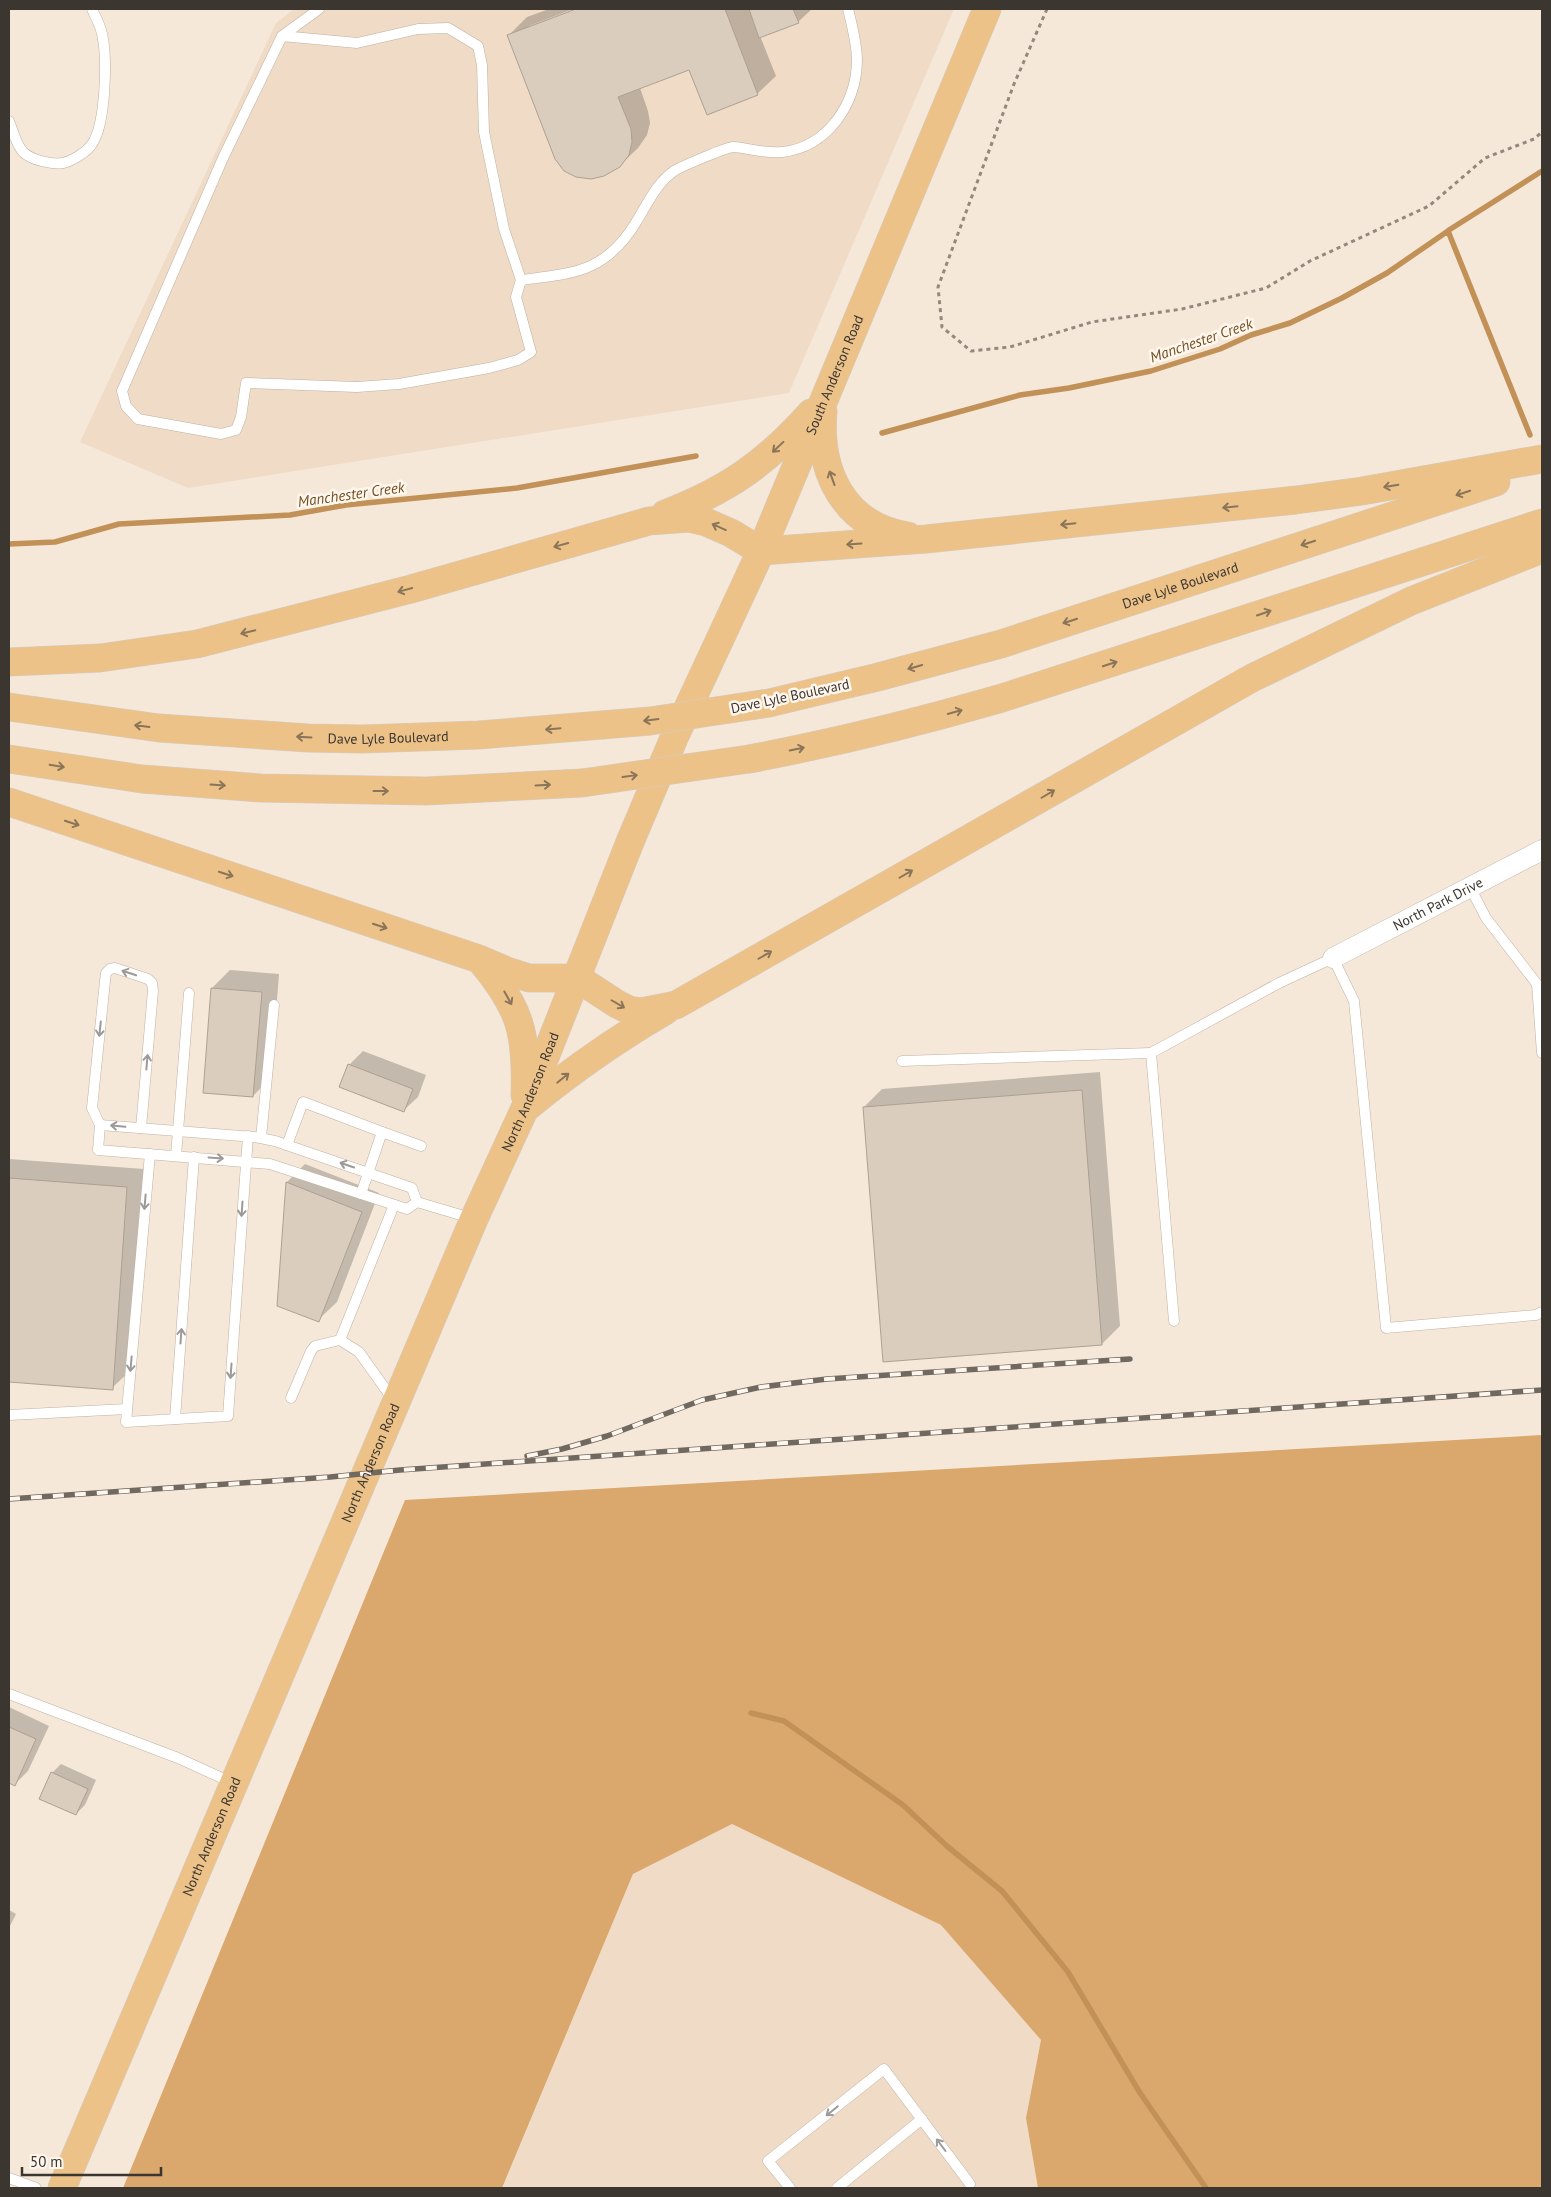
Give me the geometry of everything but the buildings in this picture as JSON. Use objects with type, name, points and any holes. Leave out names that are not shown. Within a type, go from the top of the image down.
[{"type":"main road","name":"South Anderson Road","points":[[674,738],[761,551],[987,9]]},
{"type":"main road","points":[[9,662],[100,658],[197,644],[411,589],[649,521],[701,500],[726,486],[771,454],[824,399]]},
{"type":"main road","points":[[824,399],[822,428],[826,459],[833,483],[845,503],[859,516],[881,529],[901,535],[926,539]]},
{"type":"main road","points":[[649,521],[689,518],[706,522],[731,533],[761,551],[926,539],[1296,500],[1362,491],[1542,459]]},
{"type":"main road","name":"Dave Lyle Boulevard","points":[[9,707],[159,728],[308,738],[362,739],[480,735],[650,721],[769,703],[878,677],[1001,644],[1542,467]]},
{"type":"main road","points":[[9,759],[142,779],[287,789],[426,791],[582,783],[749,759],[936,717],[1002,698],[1542,523]]},
{"type":"main road","points":[[525,1108],[603,1048],[1252,678],[1411,601],[1542,549]]},
{"type":"main road","name":"North Anderson Road","points":[[62,2188],[474,1219],[525,1108],[630,842],[674,738]]},
{"type":"main road","points":[[9,802],[480,959],[528,978],[577,978],[616,1004],[629,1010],[646,1011],[676,1005]]},
{"type":"main road","points":[[480,959],[508,996],[522,1032],[526,1068],[525,1108]]},
{"type":"street","name":"North Park Drive","points":[[1332,958],[1542,850]]},
{"type":"lane","points":[[9,121],[24,153],[35,159],[63,163],[82,153],[92,145],[97,134],[102,107],[106,60],[101,31],[92,9]]},
{"type":"lane","points":[[282,36],[357,44],[418,29],[448,28],[478,46],[482,65],[484,132],[504,229],[521,280],[516,297],[531,352],[518,360],[489,368],[398,384],[357,386],[246,383],[241,417],[236,430],[221,434],[138,419],[126,406],[122,391],[222,158],[282,36],[319,9]]},
{"type":"lane","points":[[521,280],[571,273],[594,267],[611,253],[631,231],[655,189],[675,170],[731,147],[782,152],[803,146],[823,136],[838,120],[852,95],[857,60],[848,9]]},
{"type":"lane","points":[[1470,886],[1486,918],[1537,984],[1542,1053]]},
{"type":"lane","points":[[902,1061],[1151,1053],[1279,983],[1332,958],[1354,1001],[1386,1328],[1536,1315],[1542,1312]]},
{"type":"lane","points":[[141,1128],[153,991],[152,983],[148,979],[110,968],[106,973],[92,1108],[100,1125],[98,1150],[270,1164],[407,1209],[417,1202]]},
{"type":"lane","points":[[176,1156],[189,993]]},
{"type":"lane","points":[[261,1138],[274,1005]]},
{"type":"lane","points":[[1151,1053],[1174,1321]]},
{"type":"lane","points":[[287,1145],[303,1102],[420,1146]]},
{"type":"lane","points":[[100,1125],[261,1138],[287,1145],[412,1188],[417,1202]]},
{"type":"lane","points":[[361,1194],[382,1132]]},
{"type":"lane","points":[[150,1154],[126,1422],[228,1416],[248,1136]]},
{"type":"lane","points":[[175,1419],[194,1157]]},
{"type":"lane","points":[[417,1202],[474,1219]]},
{"type":"lane","points":[[340,1340],[394,1205]]},
{"type":"lane","points":[[291,1398],[311,1351],[315,1346],[340,1340],[359,1352],[396,1404]]},
{"type":"lane","points":[[9,1415],[127,1409]]},
{"type":"lane","points":[[9,1694],[178,1758],[234,1784]]},
{"type":"lane","points":[[790,2188],[768,2161],[884,2069],[922,2119],[969,2187]]},
{"type":"lane","points":[[837,2188],[922,2119]]},
{"type":"lane","points":[[9,2178],[36,2188]]},
{"type":"path","points":[[1047,9],[1014,84],[938,286],[942,327],[971,350],[1010,347],[1092,322],[1182,308],[1266,288],[1310,260],[1429,206],[1484,158],[1534,139],[1542,132]]},
{"type":"shaded area","points":[[294,9],[954,9],[789,393],[188,488],[80,442],[276,23]]},
{"type":"shaded area","points":[[1542,1435],[1542,2188],[1038,2188],[1026,2118],[1041,2040],[941,1925],[732,1824],[633,1874],[502,2188],[123,2188],[405,1500]]},
{"type":"shaded area","points":[[732,1824],[941,1925],[1041,2040],[1026,2118],[1038,2188],[502,2188],[633,1874]]},
{"type":"waterway","name":"Manchester Creek","points":[[1449,230],[1542,171]]},
{"type":"waterway","name":"Manchester Creek","points":[[882,433],[1020,395],[1069,388],[1151,371],[1220,349],[1251,335],[1290,323],[1342,298],[1387,273],[1448,231],[1530,435]]},
{"type":"waterway","name":"Manchester Creek","points":[[9,544],[55,542],[119,524],[290,515],[346,505],[517,488],[696,456]]},
{"type":"waterway","points":[[751,1713],[784,1721],[903,1805],[948,1847],[1002,1891],[1068,1972],[1140,2093],[1206,2188]]},
{"type":"railway","points":[[527,1456],[562,1449],[607,1436],[702,1400],[761,1387],[827,1379],[1130,1359]]},
{"type":"railway","points":[[9,1499],[1542,1390]]}]
